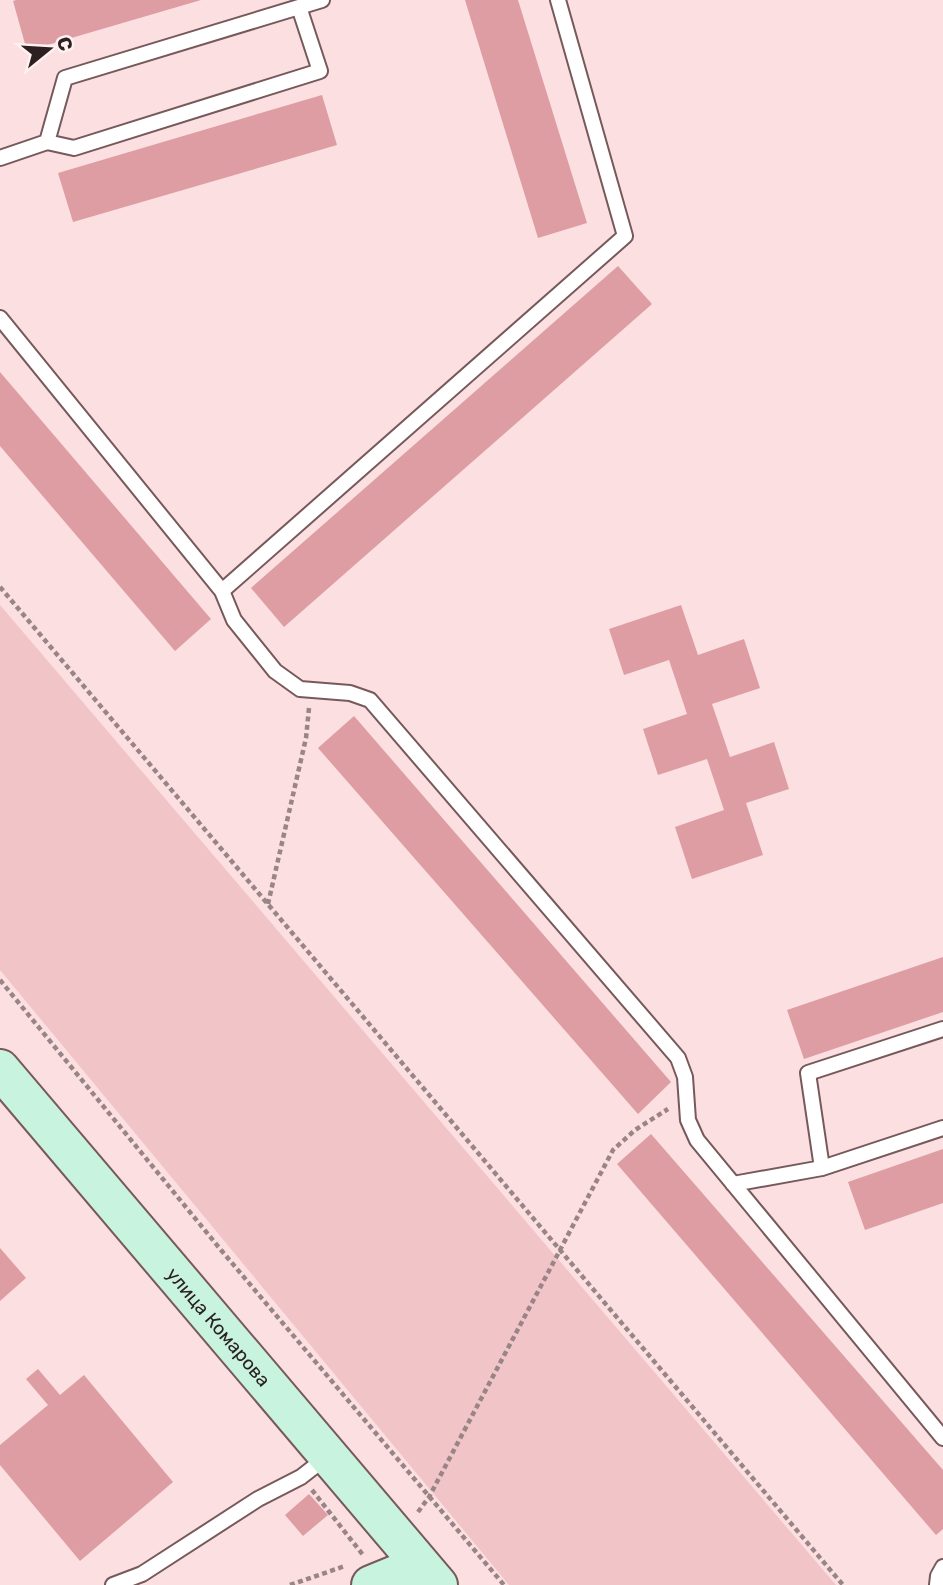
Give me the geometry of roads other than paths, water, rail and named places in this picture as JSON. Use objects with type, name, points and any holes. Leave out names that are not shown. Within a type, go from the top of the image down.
[{"type":"main road","name":"улица Комарова","points":[[0,1069],[329,1456],[397,1575]]},
{"type":"lane","points":[[47,142],[65,78],[322,0]]},
{"type":"lane","points":[[222,592],[625,236],[558,0]]},
{"type":"lane","points":[[0,158],[47,142],[74,148],[320,71],[299,7]]},
{"type":"lane","points":[[0,318],[222,592],[234,620],[275,671],[300,689],[350,693],[370,699],[678,1058],[685,1077],[688,1119],[696,1140],[943,1438]]},
{"type":"lane","points":[[822,1168],[808,1073],[943,1029]]},
{"type":"lane","points":[[733,1184],[822,1168],[943,1128]]},
{"type":"lane","points":[[113,1585],[142,1574],[258,1499],[301,1477],[329,1456]]},
{"type":"lane","points":[[937,1585],[943,1566]]}]
